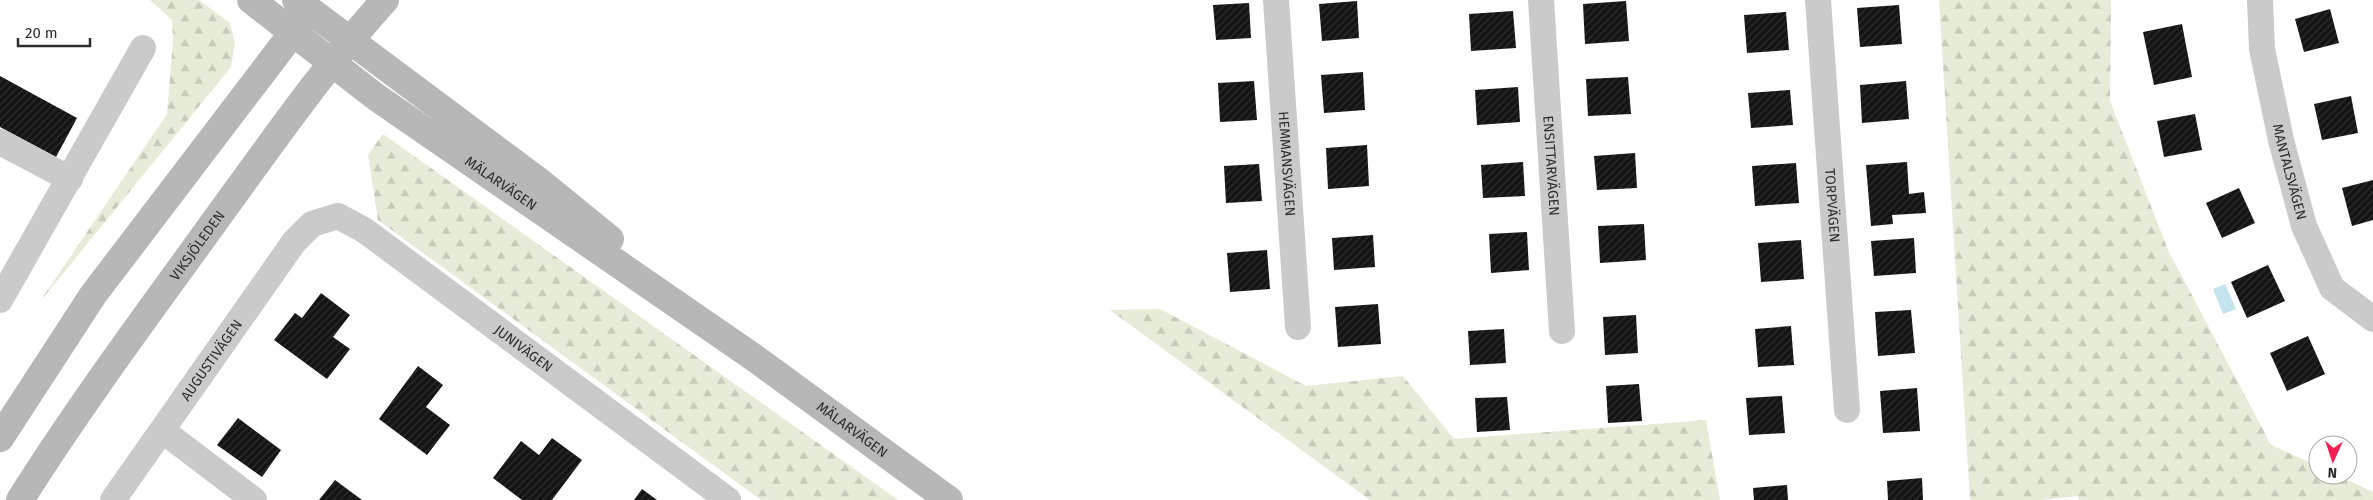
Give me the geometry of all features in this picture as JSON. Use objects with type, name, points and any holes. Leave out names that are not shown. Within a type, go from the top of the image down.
[{"type":"street","name":"MÄLARVÄGEN","points":[[251,0],[376,97],[756,359],[949,500]]},
{"type":"street","name":"VIKSJÖLEDEN","points":[[20,500],[54,446],[121,351],[349,40],[385,0]]},
{"type":"street","name":"HEMMANSVÄGEN","points":[[1276,0],[1298,327]]},
{"type":"street","name":"ENSITTARVÄGEN","points":[[1541,0],[1562,331]]},
{"type":"street","name":"TORPVÄGEN","points":[[1818,0],[1847,410]]},
{"type":"street","name":"MANTALSVÄGEN","points":[[2260,0],[2264,58],[2281,140],[2304,226],[2332,288],[2373,319]]},
{"type":"street","name":"MÄLARVÄGEN","points":[[309,4],[349,40],[540,182],[756,359]]},
{"type":"street","points":[[0,438],[93,295],[293,33],[309,4]]},
{"type":"street","points":[[0,300],[143,48]]},
{"type":"street","points":[[0,142],[70,179]]},
{"type":"street","name":"JUNIVÄGEN","points":[[312,224],[338,216],[364,230],[728,500]]},
{"type":"street","name":"AUGUSTIVÄGEN","points":[[113,500],[294,242],[312,224]]},
{"type":"street","points":[[163,431],[254,500]]},
{"type":"green space","points":[[150,0],[199,0],[230,23],[235,43],[231,67],[39,303],[167,114],[173,40],[172,20]]},
{"type":"green space","points":[[1939,0],[2111,0],[2110,101],[2168,250],[2271,445],[2308,462],[2308,485],[2358,485],[2373,492],[2373,500],[2079,500],[2078,496],[2041,500],[1970,500]]},
{"type":"green space","points":[[383,134],[898,500],[761,500],[378,220],[368,155]]},
{"type":"green space","points":[[1160,309],[1306,386],[1403,376],[1454,439],[1706,420],[1720,500],[1370,500],[1110,310]]},
{"type":"water","points":[[2225,284],[2236,309],[2223,314],[2213,289]]},
{"type":"building","points":[[1357,1],[1359,38],[1322,41],[1319,4]]},
{"type":"building","points":[[1626,1],[1629,41],[1585,44],[1583,4]]},
{"type":"building","points":[[1249,3],[1251,38],[1216,40],[1213,5]]},
{"type":"building","points":[[1899,5],[1902,44],[1860,47],[1857,8]]},
{"type":"building","points":[[2330,9],[2339,43],[2304,52],[2295,19]]},
{"type":"building","points":[[1513,11],[1516,48],[1471,51],[1469,14]]},
{"type":"building","points":[[1786,12],[1789,50],[1747,53],[1744,15]]},
{"type":"building","points":[[2182,24],[2192,77],[2154,85],[2143,32]]},
{"type":"building","points":[[1363,72],[1365,110],[1324,113],[1321,75]]},
{"type":"building","points":[[0,76],[77,118],[56,157],[0,127]]},
{"type":"building","points":[[1628,77],[1631,114],[1588,116],[1586,79]]},
{"type":"building","points":[[1254,81],[1257,120],[1220,122],[1218,83]]},
{"type":"building","points":[[1906,81],[1909,119],[1862,123],[1860,85]]},
{"type":"building","points":[[1518,87],[1520,122],[1477,125],[1475,90]]},
{"type":"building","points":[[1790,90],[1793,125],[1751,128],[1748,93]]},
{"type":"building","points":[[2351,96],[2358,133],[2322,140],[2314,104]]},
{"type":"building","points":[[2195,114],[2202,150],[2164,157],[2157,121]]},
{"type":"building","points":[[1367,145],[1369,186],[1328,189],[1326,148]]},
{"type":"building","points":[[1635,153],[1637,188],[1597,190],[1594,156]]},
{"type":"building","points":[[1523,162],[1525,196],[1483,198],[1481,165]]},
{"type":"building","points":[[1907,162],[1909,194],[1924,192],[1926,213],[1892,215],[1893,224],[1871,226],[1866,165]]},
{"type":"building","points":[[1796,163],[1799,203],[1755,206],[1752,166]]},
{"type":"building","points":[[1259,164],[1262,201],[1226,203],[1224,166]]},
{"type":"building","points":[[2373,180],[2373,220],[2352,226],[2342,188]]},
{"type":"building","points":[[2239,188],[2255,223],[2222,238],[2206,203]]},
{"type":"building","points":[[1644,224],[1646,260],[1600,263],[1598,226]]},
{"type":"building","points":[[1527,232],[1529,270],[1491,273],[1489,234]]},
{"type":"building","points":[[1373,235],[1375,267],[1334,270],[1332,238]]},
{"type":"building","points":[[1914,238],[1916,273],[1874,276],[1871,241]]},
{"type":"building","points":[[1801,240],[1804,279],[1761,282],[1758,243]]},
{"type":"building","points":[[1267,250],[1270,289],[1230,292],[1227,253]]},
{"type":"building","points":[[2268,265],[2285,301],[2247,318],[2231,282]]},
{"type":"building","points":[[321,293],[350,315],[333,337],[350,349],[327,379],[274,340],[295,313],[302,318]]},
{"type":"building","points":[[1378,304],[1381,344],[1338,347],[1335,307]]},
{"type":"building","points":[[1911,310],[1915,353],[1878,356],[1875,312]]},
{"type":"building","points":[[1636,315],[1638,353],[1605,355],[1603,317]]},
{"type":"building","points":[[1791,326],[1794,365],[1758,367],[1755,329]]},
{"type":"building","points":[[1504,329],[1506,363],[1470,365],[1468,331]]},
{"type":"building","points":[[2308,336],[2325,374],[2287,391],[2270,353]]},
{"type":"building","points":[[418,366],[443,385],[426,407],[450,425],[427,455],[379,419]]},
{"type":"building","points":[[1639,384],[1642,421],[1608,423],[1606,386]]},
{"type":"building","points":[[1917,388],[1920,431],[1883,433],[1880,391]]},
{"type":"building","points":[[1782,396],[1785,433],[1749,435],[1746,398]]},
{"type":"building","points":[[1507,397],[1510,430],[1477,432],[1475,398]]},
{"type":"building","points":[[238,418],[281,450],[262,477],[217,445]]},
{"type":"building","points":[[552,438],[582,460],[552,500],[522,500],[493,478],[521,441],[539,455]]},
{"type":"building","points":[[1922,478],[1923,500],[1888,500],[1887,481]]},
{"type":"building","points":[[335,480],[362,500],[319,500]]},
{"type":"building","points":[[1787,485],[1788,500],[1754,500],[1753,488]]},
{"type":"building","points":[[642,489],[657,500],[634,500]]}]
